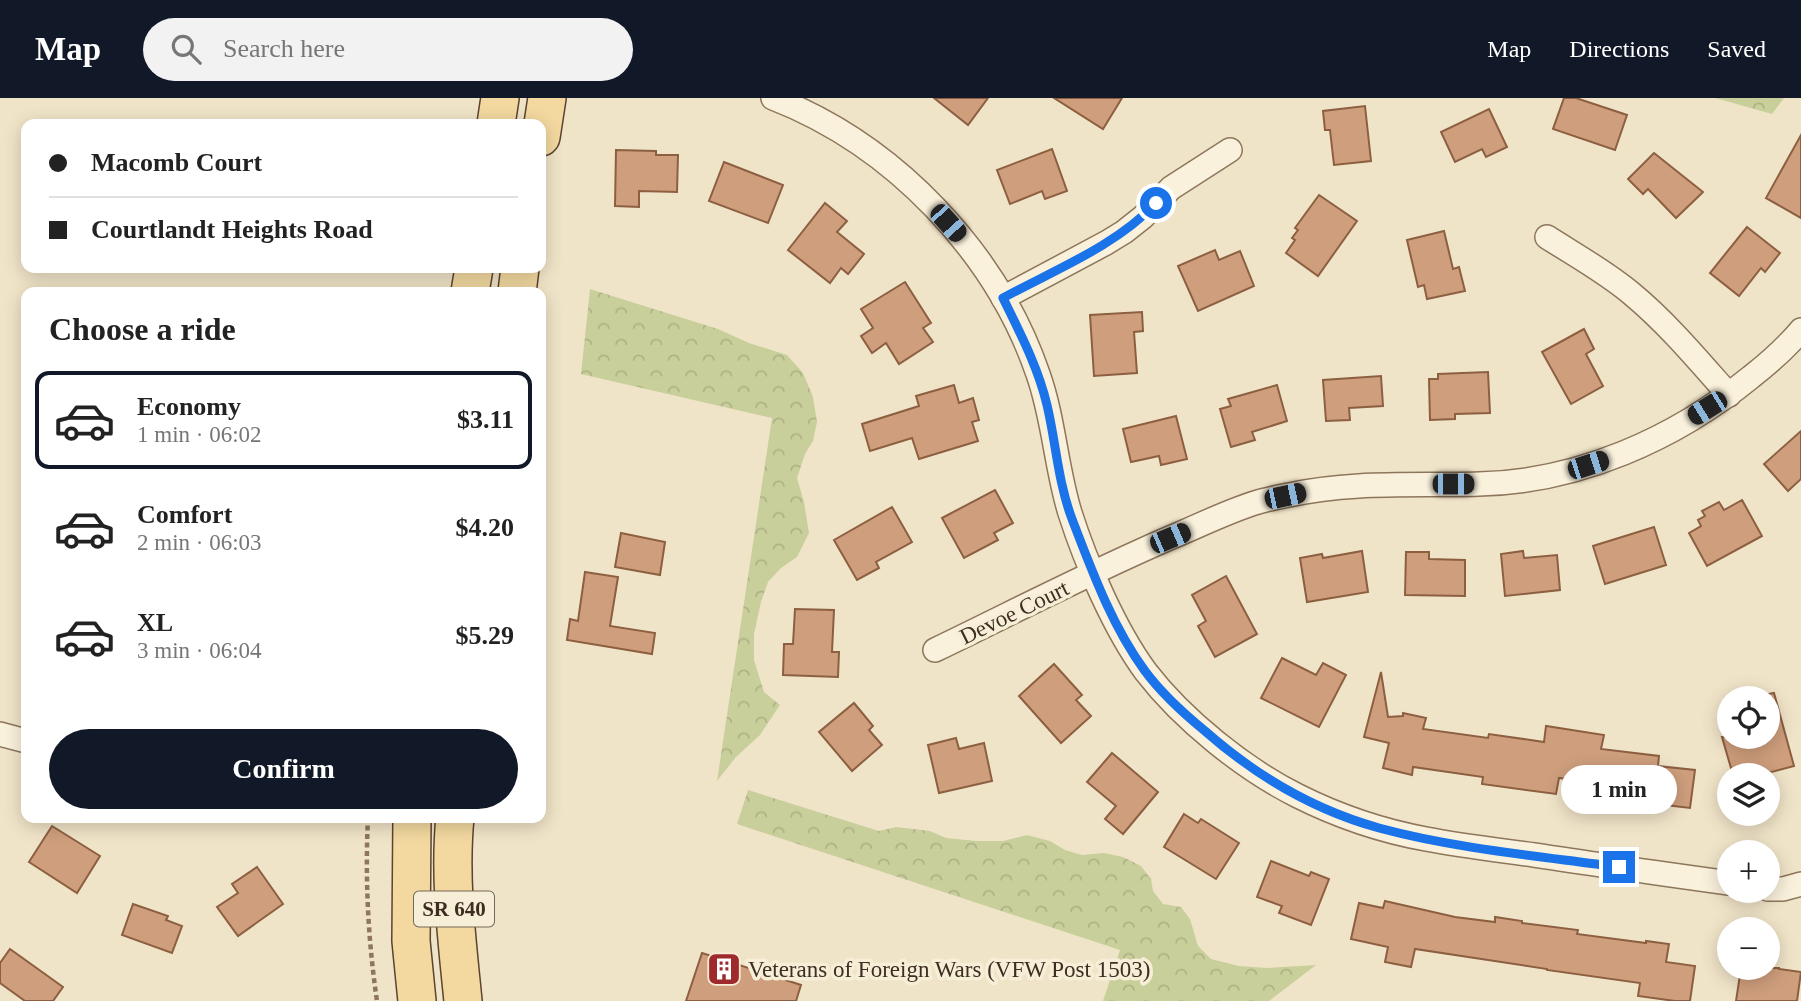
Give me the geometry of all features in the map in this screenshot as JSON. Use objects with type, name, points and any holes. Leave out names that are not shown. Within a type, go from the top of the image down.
[{"type":"main road","points":[[497,119],[500,98]]},
{"type":"main road","points":[[544,119],[547,98]]},
{"type":"main road","name":"SR 640","points":[[412,823],[411,941],[418,1001]]},
{"type":"main road","name":"SR 640","points":[[455,823],[454,916],[463,1001]]},
{"type":"street","points":[[773,98],[804,110],[848,136],[890,166],[962,238],[986,270],[1003,298],[1039,377],[1070,515],[1110,612],[1145,671],[1166,696],[1225,749],[1255,771],[1296,795],[1376,827],[1426,839],[1717,881]]},
{"type":"street","points":[[1003,298],[1124,232],[1171,188],[1230,150]]},
{"type":"street","points":[[1547,237],[1632,293],[1680,339],[1729,395]]},
{"type":"street","name":"Devoe Court","points":[[935,650],[1131,554],[1258,502],[1312,490],[1372,484],[1513,482],[1546,477],[1602,461],[1657,438],[1729,395],[1769,363],[1801,330]]},
{"type":"street","points":[[0,734],[21,740]]},
{"type":"street","points":[[1780,889],[1801,884]]},
{"type":"path","points":[[368,823],[366,879],[377,1001]]},
{"type":"green space","points":[[1715,98],[1784,98],[1772,114]]},
{"type":"green space","points":[[590,289],[718,329],[749,343],[787,355],[803,373],[813,397],[817,422],[813,441],[805,454],[797,478],[809,533],[797,557],[781,568],[768,582],[754,634],[754,660],[764,692],[780,705],[760,735],[736,757],[717,781],[772,418],[581,374]]},
{"type":"green space","points":[[748,790],[879,831],[896,827],[930,831],[946,838],[976,841],[1003,841],[1027,835],[1050,841],[1065,850],[1082,855],[1104,853],[1123,857],[1141,866],[1151,879],[1153,891],[1163,904],[1181,907],[1190,919],[1198,946],[1211,959],[1239,966],[1267,968],[1316,965],[1269,1001],[1103,1001],[1120,950],[737,824]]},
{"type":"building","points":[[934,98],[988,98],[968,125]]},
{"type":"building","points":[[1054,98],[1122,98],[1103,129]]},
{"type":"building","points":[[1564,98],[1576,98],[1627,115],[1615,150],[1553,129]]},
{"type":"building","points":[[1365,106],[1371,161],[1334,165],[1330,130],[1325,130],[1323,111]]},
{"type":"building","points":[[1489,109],[1507,147],[1486,157],[1482,149],[1455,162],[1441,132]]},
{"type":"building","points":[[1801,135],[1801,218],[1766,198]]},
{"type":"building","points":[[1052,149],[1067,191],[1045,199],[1042,191],[1010,204],[997,170]]},
{"type":"building","points":[[616,150],[656,151],[656,155],[678,155],[677,192],[639,191],[639,207],[615,206]]},
{"type":"building","points":[[1654,153],[1703,192],[1676,218],[1648,189],[1643,194],[1628,179]]},
{"type":"building","points":[[724,162],[783,185],[768,223],[709,201]]},
{"type":"building","points":[[1319,195],[1357,221],[1318,276],[1286,253],[1295,240],[1292,238],[1298,230],[1295,228]]},
{"type":"building","points":[[825,203],[847,221],[837,232],[864,254],[848,274],[841,268],[830,283],[788,250]]},
{"type":"building","points":[[1747,227],[1780,253],[1765,272],[1761,268],[1739,296],[1710,273]]},
{"type":"building","points":[[1444,231],[1453,269],[1459,267],[1465,291],[1427,299],[1424,285],[1418,287],[1407,240]]},
{"type":"building","points":[[1215,250],[1219,260],[1240,251],[1254,286],[1198,311],[1178,266]]},
{"type":"building","points":[[905,282],[931,323],[923,328],[933,342],[899,364],[886,343],[872,353],[861,336],[873,328],[861,309]]},
{"type":"building","points":[[1142,312],[1143,331],[1134,332],[1137,373],[1094,376],[1090,315]]},
{"type":"building","points":[[1584,329],[1594,349],[1586,354],[1603,386],[1571,404],[1542,352]]},
{"type":"building","points":[[1488,372],[1490,413],[1455,414],[1455,419],[1430,420],[1429,379],[1438,379],[1438,374]]},
{"type":"building","points":[[1381,376],[1383,406],[1349,408],[1350,420],[1326,421],[1323,380]]},
{"type":"building","points":[[954,385],[959,403],[973,398],[979,420],[972,422],[978,441],[919,459],[912,438],[870,451],[862,424],[919,406],[916,396]]},
{"type":"building","points":[[1277,385],[1287,421],[1252,432],[1255,440],[1231,447],[1220,409],[1231,406],[1228,399]]},
{"type":"building","points":[[1176,416],[1187,459],[1161,465],[1159,456],[1131,462],[1123,429]]},
{"type":"building","points":[[1801,431],[1801,479],[1788,491],[1764,464]]},
{"type":"building","points":[[995,490],[1013,523],[994,533],[998,540],[964,558],[942,518]]},
{"type":"building","points":[[1742,500],[1762,536],[1707,566],[1689,533],[1701,526],[1698,520],[1705,516],[1702,511],[1719,502],[1724,510]]},
{"type":"building","points":[[892,507],[912,542],[876,562],[879,568],[857,580],[834,540]]},
{"type":"building","points":[[1654,527],[1666,565],[1605,584],[1593,546]]},
{"type":"building","points":[[621,533],[665,542],[660,575],[615,567]]},
{"type":"building","points":[[1362,551],[1368,592],[1307,602],[1300,558],[1322,554],[1323,558]]},
{"type":"building","points":[[1523,551],[1524,558],[1557,555],[1560,590],[1505,596],[1501,554]]},
{"type":"building","points":[[1406,552],[1429,552],[1429,559],[1465,560],[1465,596],[1405,595]]},
{"type":"building","points":[[585,572],[618,577],[610,626],[655,633],[652,654],[567,640],[570,619],[578,621]]},
{"type":"building","points":[[1226,576],[1257,634],[1215,657],[1198,626],[1206,621],[1192,595]]},
{"type":"building","points":[[795,609],[834,610],[832,652],[839,652],[838,677],[783,675],[784,644],[793,644]]},
{"type":"building","points":[[1282,658],[1316,675],[1323,663],[1346,675],[1319,727],[1261,698]]},
{"type":"building","points":[[1054,664],[1082,695],[1076,700],[1091,716],[1061,743],[1019,696]]},
{"type":"building","points":[[1381,672],[1388,717],[1403,716],[1403,713],[1426,718],[1423,729],[1488,738],[1489,734],[1544,742],[1546,726],[1604,735],[1601,749],[1659,756],[1658,766],[1695,770],[1690,808],[1632,801],[1633,789],[1559,778],[1556,794],[1482,784],[1483,777],[1413,767],[1412,775],[1383,768],[1389,743],[1364,737]]},
{"type":"building","points":[[854,703],[873,726],[869,730],[882,745],[852,771],[819,732]]},
{"type":"building","points":[[1780,715],[1794,766],[1780,770],[1780,763],[1730,763],[1725,749],[1780,749]]},
{"type":"building","points":[[956,738],[959,749],[984,743],[992,781],[939,793],[928,745]]},
{"type":"building","points":[[1112,753],[1158,792],[1123,834],[1105,819],[1116,806],[1087,782]]},
{"type":"building","points":[[1184,814],[1198,823],[1201,819],[1239,843],[1216,879],[1164,847]]},
{"type":"building","points":[[52,826],[100,856],[77,893],[29,862]]},
{"type":"building","points":[[1271,861],[1309,876],[1311,872],[1329,879],[1311,925],[1279,913],[1282,906],[1257,897]]},
{"type":"building","points":[[257,867],[283,904],[238,936],[217,907],[238,893],[232,884]]},
{"type":"building","points":[[1385,901],[1455,917],[1495,922],[1495,917],[1578,930],[1577,934],[1669,944],[1666,962],[1695,966],[1690,1001],[1638,996],[1640,983],[1415,949],[1411,967],[1385,962],[1388,947],[1351,939],[1359,903],[1383,908]]},
{"type":"building","points":[[133,904],[168,916],[166,920],[182,926],[172,953],[122,935]]},
{"type":"building","points":[[10,949],[63,987],[53,1001],[25,1001],[0,983],[0,963]]},
{"type":"building","name":"Veterans of Foreign Wars (VFW Post 1503)","points":[[702,953],[801,985],[796,1001],[686,1001]]},
{"type":"building","points":[[1780,969],[1801,972],[1797,1001],[1736,1001],[1739,980],[1780,980]]},
{"type":"place","name":"Veterans of Foreign Wars (VFW Post 1503)","points":[[724,969]]},
{"type":"route","points":[[1156,203],[1124,232],[1003,298],[1039,377],[1070,515],[1110,612],[1145,671],[1166,696],[1225,749],[1255,771],[1296,795],[1338,814],[1376,827],[1426,839],[1619,867]]}]
